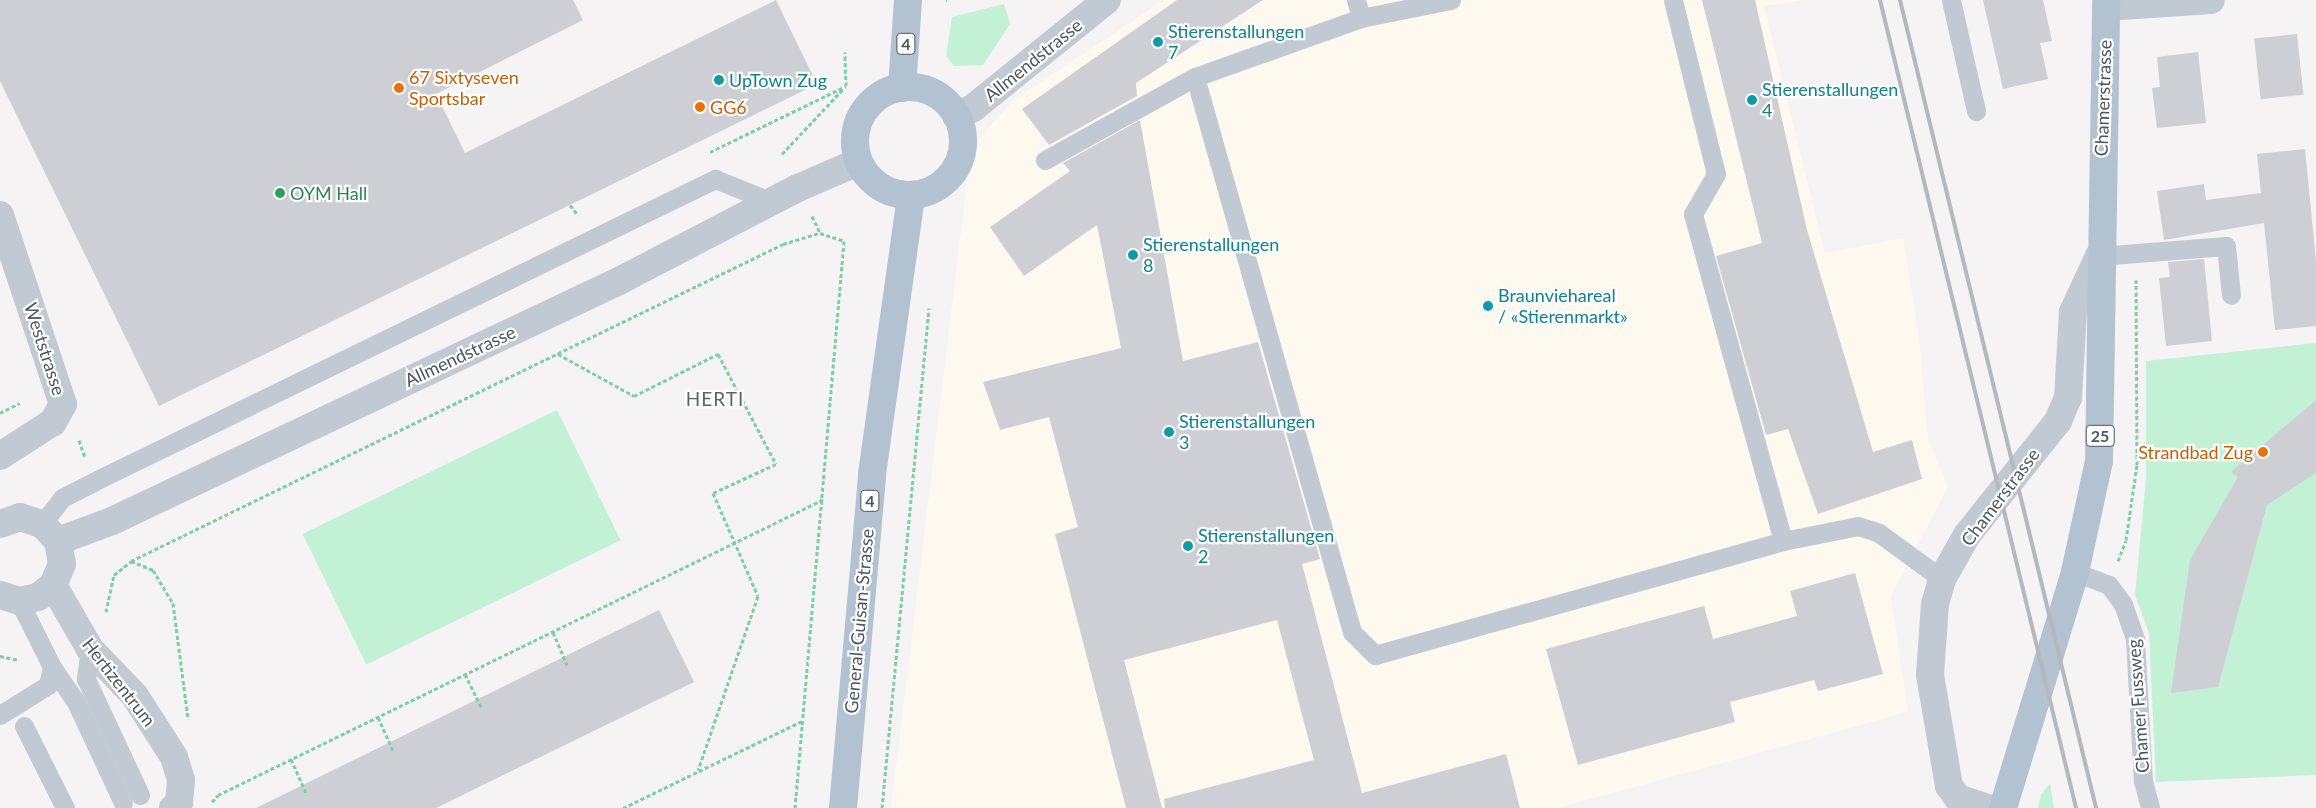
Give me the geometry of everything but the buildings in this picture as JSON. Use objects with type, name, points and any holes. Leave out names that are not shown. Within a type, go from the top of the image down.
[{"type":"main road","name":"4","points":[[902,88],[908,0]]},
{"type":"main road","name":"Chamerstrasse","points":[[2003,808],[2075,572],[2099,461],[2104,377],[2099,256],[2106,4]]},
{"type":"main road","points":[[902,88],[939,96],[956,116],[963,146],[952,175],[926,193],[911,196],[879,187],[858,162],[855,134],[862,114],[876,98],[902,88]]},
{"type":"main road","name":"General-Guisan-Strasse","points":[[843,808],[872,474],[911,196]]},
{"type":"street","name":"Allmendstrasse","points":[[956,116],[973,108],[1107,0]]},
{"type":"street","points":[[2106,4],[2211,0]]},
{"type":"street","name":"Allmendstrasse","points":[[50,532],[120,517],[611,286],[772,202],[858,162]]},
{"type":"street","name":"Weststrasse","points":[[0,216],[60,383],[63,404],[53,422],[0,456]]},
{"type":"street","name":"Chamerstrasse","points":[[1988,808],[1958,798],[1948,797],[1930,675],[1930,630],[1942,579],[1967,535],[2058,421],[2068,398],[2073,312],[2099,256]]},
{"type":"street","points":[[3,514],[50,532],[62,564],[53,585],[38,597],[9,598]]},
{"type":"street","name":"Hertizentrum","points":[[53,585],[90,648],[135,696],[174,757],[181,780],[179,803],[173,808]]},
{"type":"lane","points":[[1356,0],[1361,18]]},
{"type":"lane","points":[[1045,160],[1195,77],[1361,18],[1451,0]]},
{"type":"lane","points":[[1673,0],[1716,174],[1693,214],[1783,541]]},
{"type":"lane","points":[[1950,0],[1976,110]]},
{"type":"lane","points":[[1195,77],[1352,632],[1375,655],[1783,541],[1858,526],[1879,533],[1942,579]]},
{"type":"lane","points":[[50,532],[62,498],[95,480],[715,179],[772,202]]},
{"type":"lane","points":[[2099,256],[2226,246],[2231,295]]},
{"type":"lane","name":"Chamer Fussweg","points":[[2075,572],[2109,585],[2123,604],[2135,639],[2143,781],[2150,808]]},
{"type":"lane","points":[[9,598],[76,702],[132,799],[86,679],[90,648]]},
{"type":"lane","points":[[0,715],[48,685],[52,667]]},
{"type":"lane","points":[[24,726],[65,808]]},
{"type":"path","points":[[782,154],[846,86]]},
{"type":"path","points":[[570,205],[578,215]]},
{"type":"path","points":[[810,211],[820,233]]},
{"type":"path","points":[[104,621],[114,576],[131,561],[783,244],[820,233],[844,242],[824,499],[796,808]]},
{"type":"path","points":[[882,808],[930,305]]},
{"type":"path","points":[[558,353],[634,396],[718,354],[776,464],[713,492],[737,543],[758,596],[698,770]]},
{"type":"path","points":[[206,808],[218,794],[824,499]]},
{"type":"path","points":[[131,561],[153,570],[173,603],[189,722]]},
{"type":"path","points":[[553,632],[568,665]]},
{"type":"path","points":[[0,656],[20,660]]},
{"type":"path","points":[[465,674],[481,707]]},
{"type":"path","points":[[378,717],[393,750]]},
{"type":"path","points":[[623,808],[804,720]]},
{"type":"path","points":[[291,759],[306,793]]},
{"type":"shaded area","points":[[1164,0],[1805,0],[1764,6],[1825,253],[1903,238],[1919,336],[1928,438],[1948,487],[1891,596],[1908,712],[1558,808],[891,808],[967,181],[980,137],[1014,100]]},
{"type":"green space","points":[[1004,4],[1010,24],[983,65],[954,66],[946,56],[952,17]]},
{"type":"green space","points":[[2316,343],[2316,775],[2156,782],[2149,633],[2135,595],[2146,479],[2146,361]]},
{"type":"green space","points":[[557,410],[621,540],[366,664],[303,534]]},
{"type":"green space","points":[[2050,783],[2054,808],[2038,808],[2041,795]]},
{"type":"railway","points":[[1880,0],[2076,808]]},
{"type":"railway","points":[[1900,0],[2096,808]]},
{"type":"place","name":"Stierenstallungen 7","points":[[1158,42]]},
{"type":"place","name":"UpTown Zug","points":[[719,80]]},
{"type":"place","name":"67 Sixtyseven Sportsbar","points":[[399,88]]},
{"type":"place","name":"Stierenstallungen 4","points":[[1752,100]]},
{"type":"place","name":"GG6","points":[[700,107]]},
{"type":"place","name":"OYM Hall","points":[[280,193]]},
{"type":"place","name":"Stierenstallungen 8","points":[[1133,255]]},
{"type":"place","name":"Braunviehareal / «Stierenmarkt»","points":[[1488,306]]},
{"type":"place","name":"Stierenstallungen 3","points":[[1169,432]]},
{"type":"place","name":"Strandbad Zug","points":[[2263,452]]},
{"type":"place","name":"Stierenstallungen 2","points":[[1188,546]]},
{"type":"district","name":"HERTI","points":[[715,399]]}]
